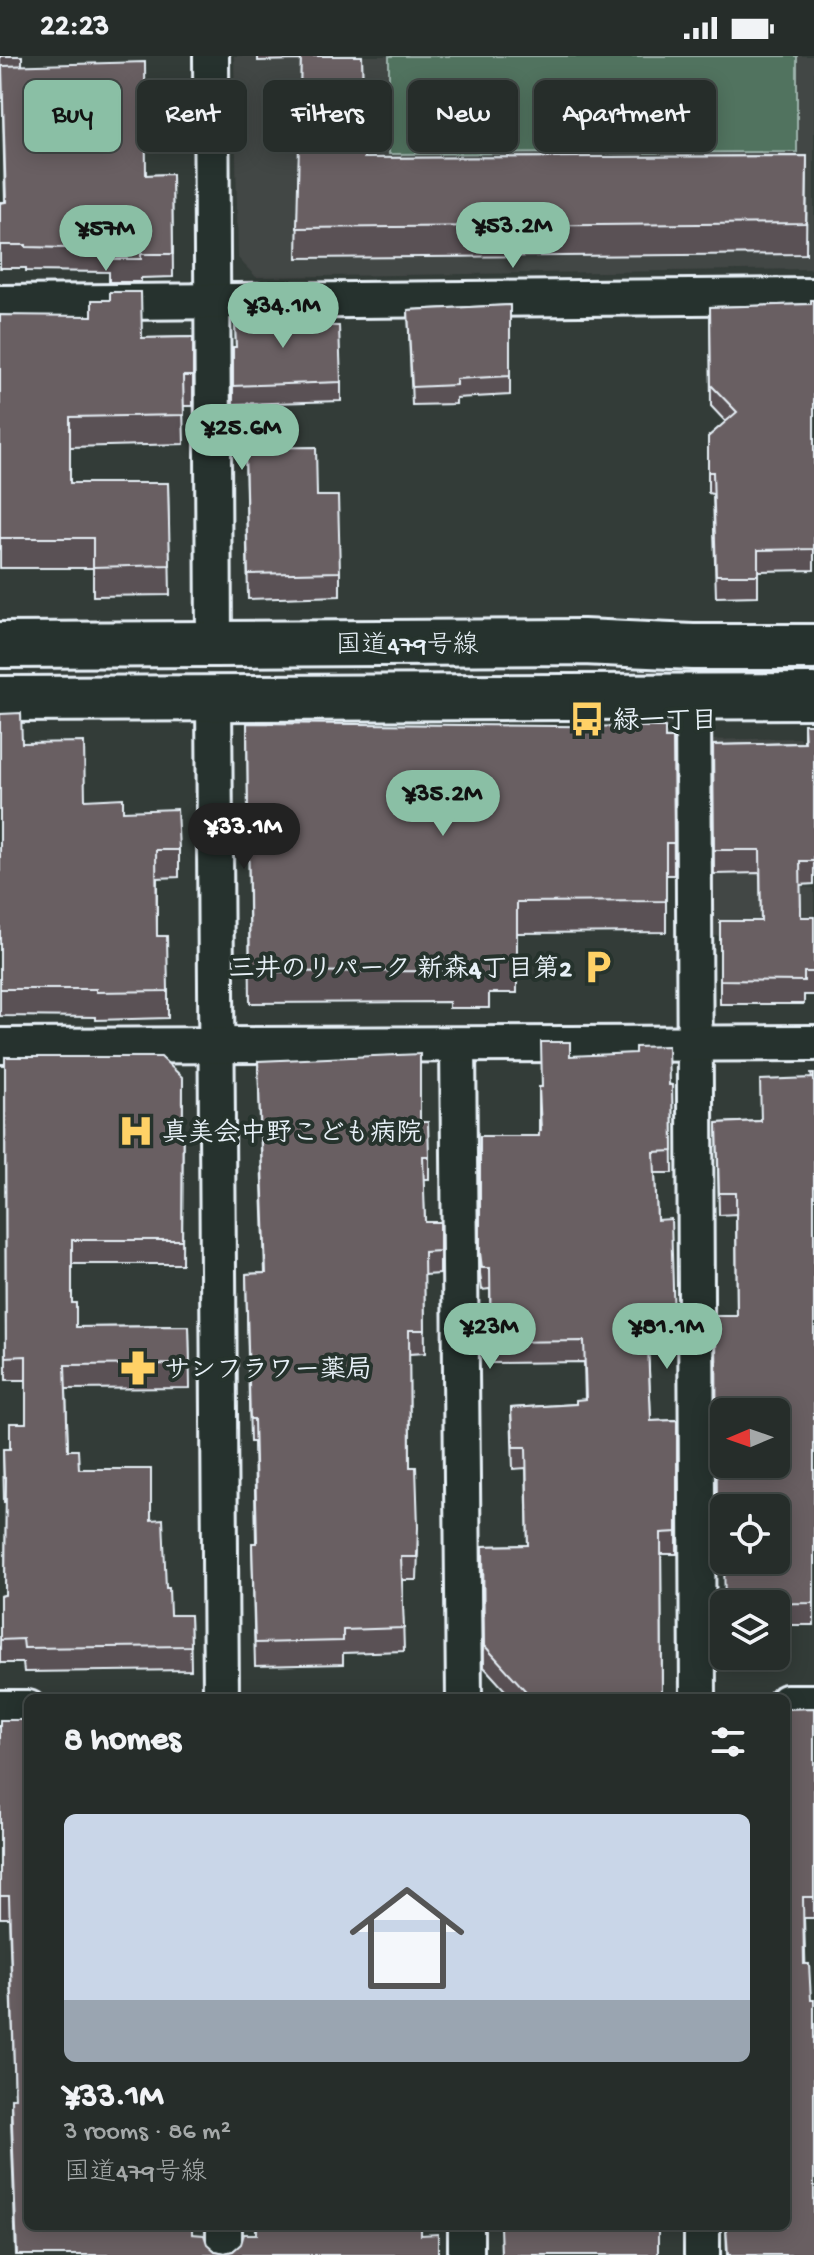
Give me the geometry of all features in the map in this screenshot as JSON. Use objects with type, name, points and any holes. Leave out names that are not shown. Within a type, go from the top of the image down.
[{"type":"highway","name":"国道479号線","points":[[0,645],[583,642],[693,647],[814,647]]},
{"type":"highway","name":"国道479号線","points":[[0,699],[814,696]]},
{"type":"street","points":[[211,56],[214,644]]},
{"type":"street","points":[[0,303],[814,296]]},
{"type":"street","points":[[693,697],[698,1694]]},
{"type":"street","points":[[214,698],[221,1694]]},
{"type":"street","points":[[0,1046],[814,1043]]},
{"type":"street","points":[[458,1045],[464,1694]]},
{"type":"street","points":[[790,1702],[814,1702]]},
{"type":"street","points":[[0,1708],[24,1708]]},
{"type":"street","points":[[224,2230],[224,2255]]},
{"type":"street","points":[[466,2230],[466,2255]]},
{"type":"street","points":[[702,2230],[702,2255]]},
{"type":"shaded area","points":[[234,56],[814,56],[814,269],[256,277],[238,258],[236,152],[247,152],[247,80],[234,80]]},
{"type":"shaded area","points":[[801,738],[804,887],[814,888],[814,935],[713,936],[710,740]]},
{"type":"green space","points":[[389,56],[797,56],[797,152],[389,154],[392,152],[392,80],[389,80]]},
{"type":"building","points":[[301,56],[362,56],[362,80],[300,80]]},
{"type":"building","points":[[145,62],[145,80],[137,80],[137,152],[146,152],[146,175],[172,174],[173,254],[141,254],[141,259],[109,259],[109,249],[0,245],[0,203],[6,202],[2,66]]},
{"type":"building","points":[[299,152],[364,152],[364,158],[807,156],[806,223],[297,228]]},
{"type":"building","points":[[110,292],[141,292],[142,338],[193,337],[193,376],[183,376],[184,415],[70,417],[70,483],[168,483],[170,565],[93,567],[93,538],[0,538],[0,315],[92,316],[92,300],[110,300]]},
{"type":"building","points":[[814,300],[814,549],[758,550],[758,575],[716,575],[713,472],[708,472],[708,437],[737,412],[711,385],[710,307],[811,304]]},
{"type":"building","points":[[510,305],[510,376],[456,379],[456,385],[412,387],[408,310]]},
{"type":"building","points":[[291,307],[291,325],[339,326],[341,382],[233,386],[235,320],[244,308]]},
{"type":"building","points":[[316,447],[317,496],[338,496],[340,572],[248,574],[245,448]]},
{"type":"building","points":[[21,713],[22,743],[84,742],[85,800],[123,798],[123,811],[177,809],[179,850],[156,850],[157,936],[167,936],[168,991],[0,989],[0,714]]},
{"type":"building","points":[[247,723],[665,727],[665,738],[673,738],[674,843],[666,843],[666,901],[517,902],[517,961],[489,961],[489,976],[449,977],[449,971],[250,972]]},
{"type":"building","points":[[804,724],[814,724],[814,861],[800,861],[801,917],[814,917],[814,972],[804,972],[804,981],[720,980],[720,921],[761,921],[760,850],[714,850],[713,745],[805,743]]},
{"type":"building","points":[[541,1042],[570,1042],[570,1056],[635,1053],[635,1047],[668,1046],[673,1151],[654,1152],[657,1220],[671,1219],[674,1322],[647,1322],[651,1421],[677,1420],[677,1532],[661,1533],[662,1694],[528,1694],[484,1645],[483,1546],[528,1545],[526,1447],[513,1447],[511,1408],[576,1404],[576,1400],[586,1399],[584,1341],[491,1342],[490,1268],[482,1268],[480,1252],[480,1136],[539,1136],[539,1087],[542,1087]]},
{"type":"building","points":[[420,1054],[420,1122],[428,1122],[429,1156],[423,1156],[425,1222],[440,1222],[440,1251],[424,1252],[425,1330],[409,1330],[410,1467],[416,1467],[418,1527],[417,1557],[401,1557],[404,1628],[343,1630],[343,1641],[255,1643],[252,1543],[257,1543],[254,1419],[250,1419],[246,1274],[266,1273],[258,1061]]},
{"type":"building","points":[[5,1057],[161,1057],[183,1078],[182,1240],[72,1240],[72,1303],[76,1303],[76,1327],[189,1326],[190,1364],[65,1365],[68,1450],[78,1450],[79,1469],[151,1469],[151,1520],[163,1519],[170,1615],[190,1615],[191,1646],[24,1648],[23,1639],[0,1640],[0,1596],[5,1595],[6,1478],[3,1449],[10,1449],[10,1423],[26,1423],[26,1356],[6,1357]]},
{"type":"building","points":[[811,1074],[814,1074],[814,1603],[790,1603],[790,1590],[725,1590],[724,1574],[790,1574],[790,1494],[717,1494],[717,1478],[790,1478],[790,1398],[716,1398],[716,1316],[737,1316],[736,1193],[719,1193],[717,1123],[761,1121],[760,1080],[812,1078]]},
{"type":"building","points":[[814,1708],[814,1897],[803,1897],[804,1964],[809,1964],[811,2000],[814,2000],[814,2255],[728,2255],[726,2230],[790,2230],[790,1709]]},
{"type":"building","points":[[0,1720],[24,1720],[24,2230],[192,2230],[192,2234],[204,2235],[207,2244],[215,2251],[225,2253],[241,2244],[244,2234],[257,2234],[257,2230],[421,2230],[421,2235],[438,2234],[438,2255],[17,2255],[11,2098],[15,2098],[9,1896],[0,1896]]},
{"type":"building","points":[[500,2230],[658,2230],[658,2255],[501,2255]]},
{"type":"place","name":"緑一丁目","points":[[587,719]]},
{"type":"place","name":"三井のリパーク 新森4丁目第2","points":[[598,967]]},
{"type":"place","name":"真美会中野こども病院","points":[[136,1131]]},
{"type":"place","name":"サンフラワー薬局","points":[[138,1368]]}]
